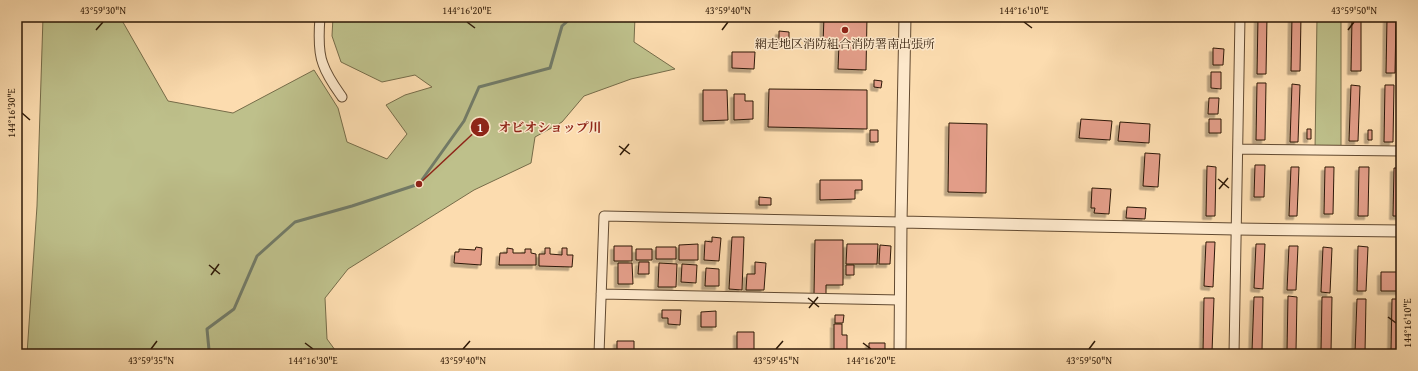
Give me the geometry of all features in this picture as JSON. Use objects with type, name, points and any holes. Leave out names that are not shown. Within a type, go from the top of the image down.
[{"type":"street","points":[[320,17],[319,34],[322,64],[330,80],[342,97]]},
{"type":"street","points":[[900,354],[905,17]]},
{"type":"street","points":[[1234,354],[1240,17]]},
{"type":"street","points":[[1238,149],[1401,152]]},
{"type":"street","points":[[599,354],[604,216],[1401,231]]},
{"type":"street","points":[[601,294],[900,300]]},
{"type":"green space","points":[[43,17],[120,17],[168,101],[233,113],[314,70],[338,108],[347,142],[387,159],[407,134],[386,105],[405,95],[432,87],[415,75],[382,82],[341,62],[332,36],[333,17],[635,17],[634,42],[675,69],[631,79],[584,96],[562,122],[535,137],[531,163],[474,190],[348,269],[325,298],[327,339],[338,354],[27,354],[37,206]]},
{"type":"green space","points":[[1317,17],[1341,17],[1341,151],[1315,150]]},
{"type":"building","name":"網走地区消防組合消防署南出張所","points":[[824,17],[867,17],[866,70],[838,69],[839,44],[823,44]]},
{"type":"building","points":[[1258,17],[1267,17],[1266,74],[1257,74]]},
{"type":"building","points":[[1292,17],[1301,17],[1300,71],[1291,71]]},
{"type":"building","points":[[1352,19],[1361,19],[1361,71],[1351,71]]},
{"type":"building","points":[[1387,19],[1396,19],[1395,73],[1386,73]]},
{"type":"building","points":[[779,31],[789,32],[789,44],[779,44]]},
{"type":"building","points":[[1213,48],[1224,49],[1223,65],[1213,65]]},
{"type":"building","points":[[732,52],[755,52],[754,69],[732,68]]},
{"type":"building","points":[[1211,72],[1221,72],[1221,89],[1211,88]]},
{"type":"building","points":[[874,80],[882,81],[881,88],[874,87]]},
{"type":"building","points":[[1257,83],[1266,83],[1265,140],[1256,140]]},
{"type":"building","points":[[1292,84],[1300,85],[1298,142],[1290,142]]},
{"type":"building","points":[[1351,85],[1360,86],[1358,141],[1349,141]]},
{"type":"building","points":[[1385,85],[1394,85],[1393,142],[1384,142]]},
{"type":"building","points":[[769,89],[867,90],[867,129],[768,127]]},
{"type":"building","points":[[703,90],[727,90],[728,120],[703,121]]},
{"type":"building","points":[[734,94],[745,94],[745,101],[753,101],[753,119],[734,120]]},
{"type":"building","points":[[1209,98],[1219,98],[1218,114],[1208,114]]},
{"type":"building","points":[[1081,119],[1112,121],[1110,140],[1079,138]]},
{"type":"building","points":[[1209,119],[1221,119],[1221,133],[1209,133]]},
{"type":"building","points":[[1120,122],[1150,124],[1149,143],[1118,141]]},
{"type":"building","points":[[949,123],[987,124],[986,193],[948,192]]},
{"type":"building","points":[[1307,129],[1311,129],[1311,139],[1307,139]]},
{"type":"building","points":[[870,130],[878,130],[878,142],[870,142]]},
{"type":"building","points":[[1368,130],[1372,130],[1372,140],[1368,140]]},
{"type":"building","points":[[1145,153],[1160,154],[1158,187],[1143,186]]},
{"type":"building","points":[[1255,165],[1265,165],[1264,197],[1254,197]]},
{"type":"building","points":[[1207,166],[1216,167],[1215,216],[1206,216]]},
{"type":"building","points":[[1291,167],[1299,167],[1297,216],[1289,216]]},
{"type":"building","points":[[1325,167],[1334,167],[1333,214],[1324,214]]},
{"type":"building","points":[[1359,167],[1369,167],[1368,216],[1358,216]]},
{"type":"building","points":[[1394,168],[1401,168],[1401,216],[1393,216]]},
{"type":"building","points":[[820,180],[862,180],[862,190],[855,190],[855,199],[820,200]]},
{"type":"building","points":[[1092,188],[1111,189],[1109,214],[1094,213],[1095,208],[1091,208]]},
{"type":"building","points":[[759,197],[771,198],[771,205],[759,205]]},
{"type":"building","points":[[1127,207],[1146,208],[1145,219],[1126,218]]},
{"type":"building","points":[[712,237],[721,238],[719,261],[704,260],[705,241],[712,242]]},
{"type":"building","points":[[732,237],[744,237],[742,290],[729,289]]},
{"type":"building","points":[[815,240],[843,240],[843,285],[826,285],[826,294],[814,294]]},
{"type":"building","points":[[1206,242],[1215,242],[1213,287],[1204,286]]},
{"type":"building","points":[[698,244],[698,260],[679,260],[679,245]]},
{"type":"building","points":[[847,244],[878,244],[877,264],[846,264]]},
{"type":"building","points":[[1256,244],[1265,244],[1263,289],[1254,288]]},
{"type":"building","points":[[880,245],[891,246],[890,264],[879,264]]},
{"type":"building","points":[[614,246],[632,246],[632,261],[614,261]]},
{"type":"building","points":[[1289,246],[1298,246],[1296,290],[1287,290]]},
{"type":"building","points":[[1358,246],[1368,247],[1366,291],[1357,291]]},
{"type":"building","points":[[476,247],[482,248],[481,265],[454,263],[455,252],[459,252],[459,249],[475,250]]},
{"type":"building","points":[[656,247],[676,247],[676,259],[656,259]]},
{"type":"building","points":[[1323,247],[1332,248],[1330,293],[1321,292]]},
{"type":"building","points":[[507,248],[513,249],[513,253],[525,253],[525,249],[531,249],[531,253],[536,254],[536,265],[499,265],[500,253],[507,253]]},
{"type":"building","points":[[545,248],[550,248],[550,254],[562,255],[562,248],[567,248],[567,255],[573,255],[572,267],[539,266],[539,254],[545,254]]},
{"type":"building","points":[[636,249],[652,249],[652,260],[636,260]]},
{"type":"building","points":[[639,262],[649,262],[649,274],[638,274]]},
{"type":"building","points":[[755,262],[766,263],[764,290],[746,290],[747,274],[755,274]]},
{"type":"building","points":[[618,263],[632,263],[633,284],[618,284]]},
{"type":"building","points":[[659,263],[677,264],[676,287],[658,287]]},
{"type":"building","points":[[682,264],[697,265],[696,283],[681,282]]},
{"type":"building","points":[[846,265],[854,265],[854,275],[846,275]]},
{"type":"building","points":[[706,268],[719,269],[719,286],[705,286]]},
{"type":"building","points":[[1381,272],[1401,272],[1401,291],[1381,291]]},
{"type":"building","points":[[1288,296],[1297,297],[1296,351],[1287,351]]},
{"type":"building","points":[[1254,297],[1263,297],[1262,351],[1252,351]]},
{"type":"building","points":[[1322,297],[1332,297],[1331,352],[1321,351]]},
{"type":"building","points":[[1204,298],[1214,298],[1212,352],[1203,352]]},
{"type":"building","points":[[1357,299],[1366,299],[1365,353],[1355,353]]},
{"type":"building","points":[[1392,299],[1401,299],[1401,351],[1391,351]]},
{"type":"building","points":[[662,310],[681,310],[680,325],[668,324],[668,318],[662,318]]},
{"type":"building","points":[[716,311],[716,327],[701,327],[701,312]]},
{"type":"building","points":[[835,315],[844,315],[843,323],[835,323]]},
{"type":"building","points":[[834,324],[842,324],[842,335],[847,335],[847,354],[834,354]]},
{"type":"building","points":[[737,332],[754,332],[754,354],[737,354]]},
{"type":"building","points":[[617,341],[634,341],[634,352],[617,352]]},
{"type":"building","points":[[869,343],[885,343],[885,354],[869,354]]},
{"type":"waterway","points":[[207,354],[209,350],[207,329],[234,309],[257,256],[295,222],[352,206],[419,184],[464,121],[479,87],[550,68],[562,26],[572,17]]},
{"type":"place","name":"網走地区消防組合消防署南出張所","points":[[845,30]]},
{"type":"place","name":"オビオショップ川","points":[[419,184]]}]
